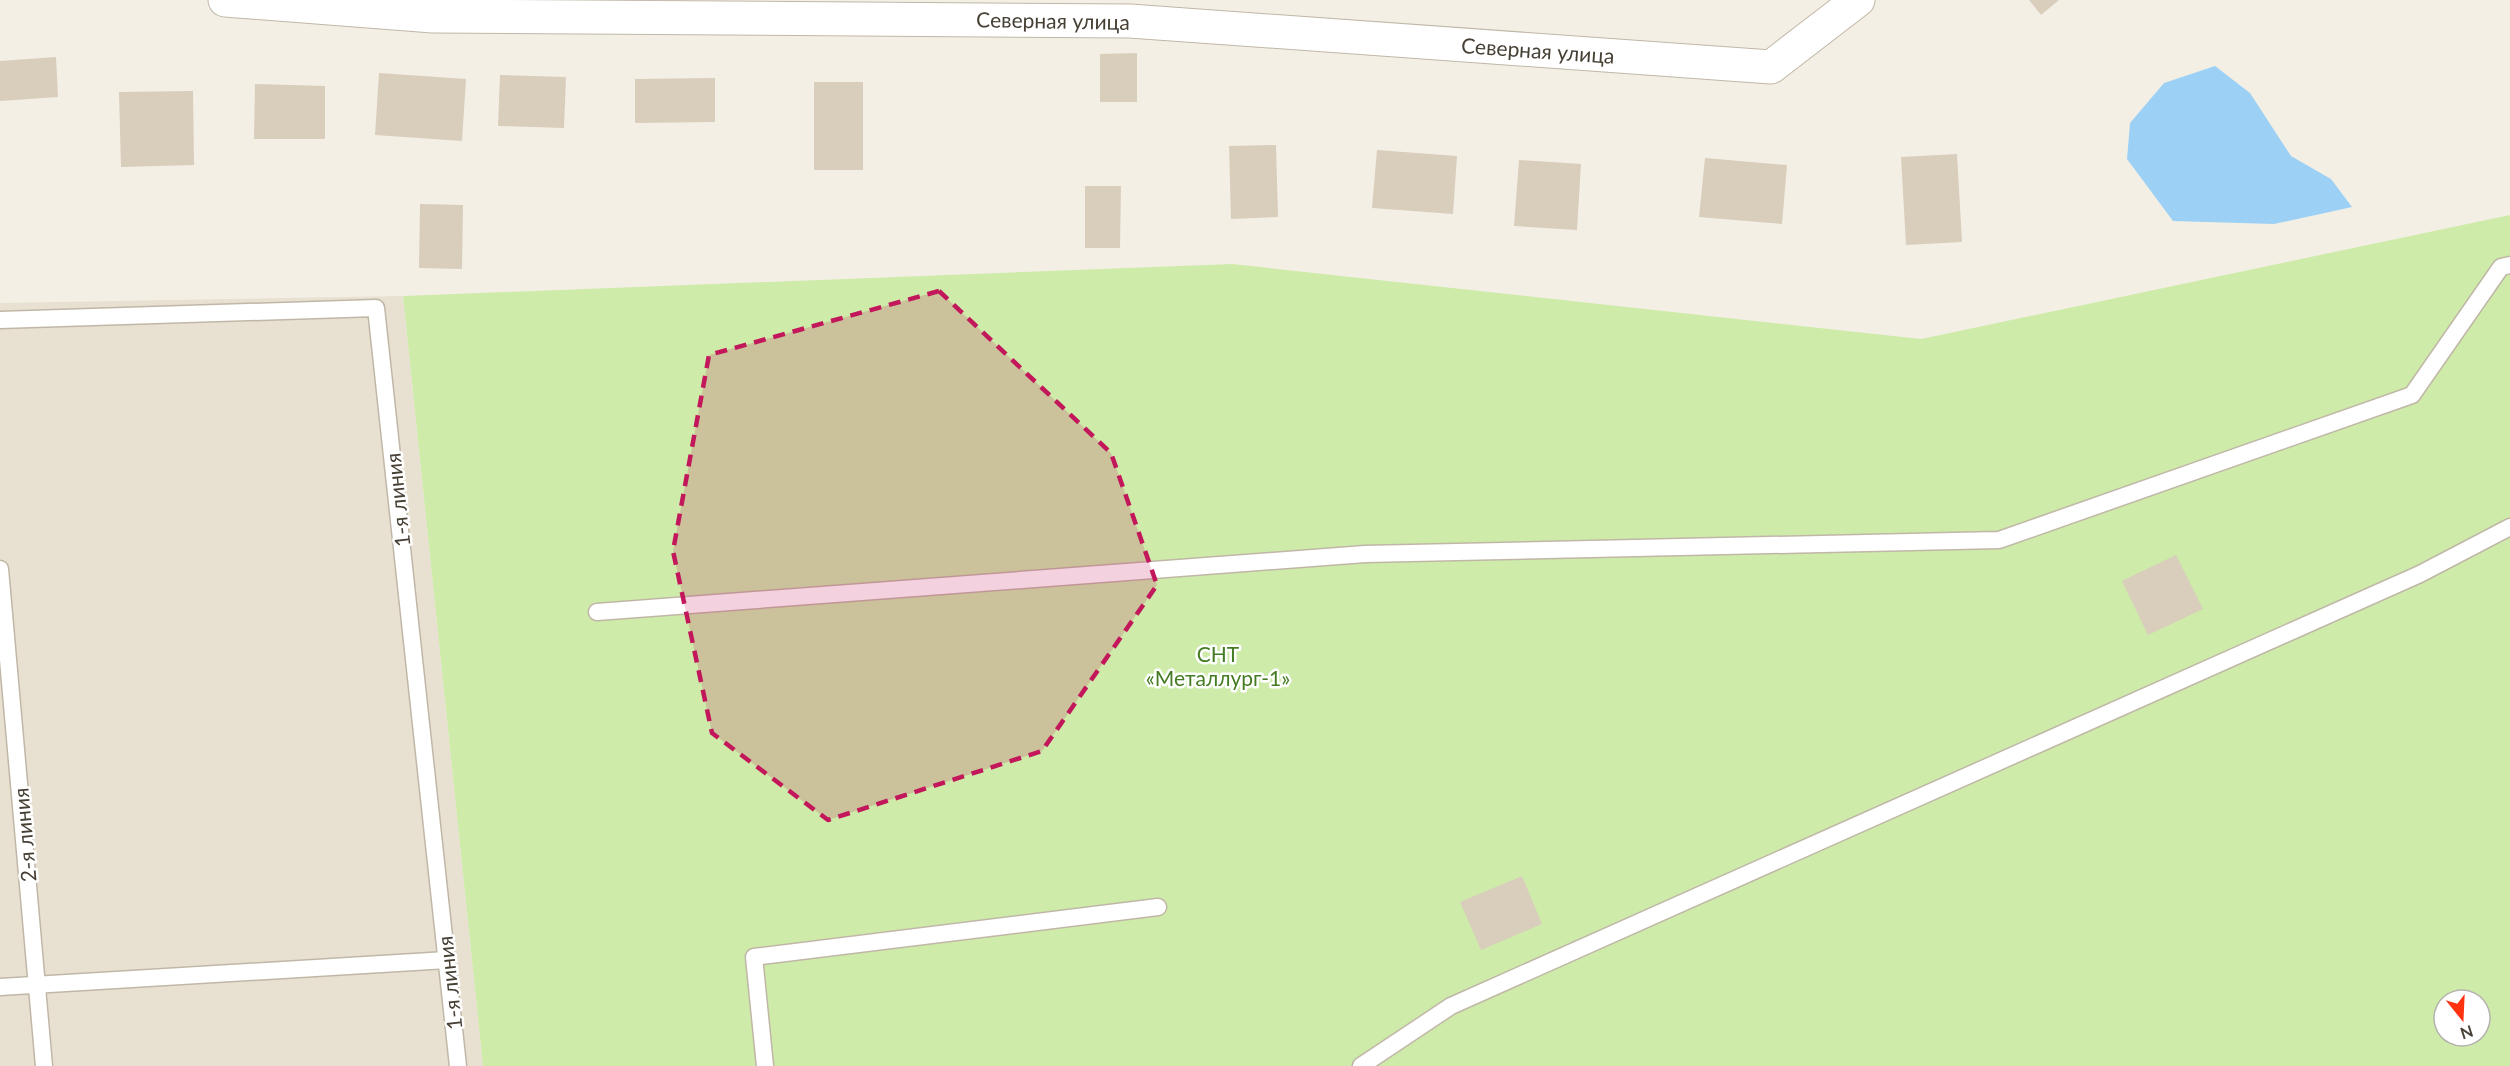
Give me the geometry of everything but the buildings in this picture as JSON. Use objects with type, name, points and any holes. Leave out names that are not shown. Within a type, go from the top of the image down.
[{"type":"street","name":"Северная улица","points":[[225,0],[433,8],[1130,10],[1771,67],[1858,0]]},
{"type":"lane","points":[[597,612],[1365,554],[1999,540],[2412,395],[2500,267],[2510,265]]},
{"type":"lane","name":"1-я линия","points":[[0,320],[376,308],[458,1066]]},
{"type":"lane","points":[[1361,1066],[1451,1006],[2420,574],[2510,527]]},
{"type":"lane","name":"2-я линия","points":[[0,569],[44,1066]]},
{"type":"lane","points":[[765,1066],[754,957],[1158,907]]},
{"type":"lane","points":[[0,987],[447,960]]},
{"type":"highlighted area","points":[[939,291],[1111,453],[1157,585],[1042,751],[828,820],[712,733],[673,551],[709,355]]},
{"type":"shaded area","points":[[403,296],[483,1066],[0,1066],[0,303]]},
{"type":"green space","name":"СНТ «Металлург-1»","points":[[2510,215],[2510,1066],[483,1066],[403,296],[1232,264],[1921,339]]},
{"type":"water","points":[[2215,66],[2250,93],[2291,156],[2331,179],[2352,207],[2274,224],[2173,221],[2127,159],[2130,123],[2164,83]]}]
